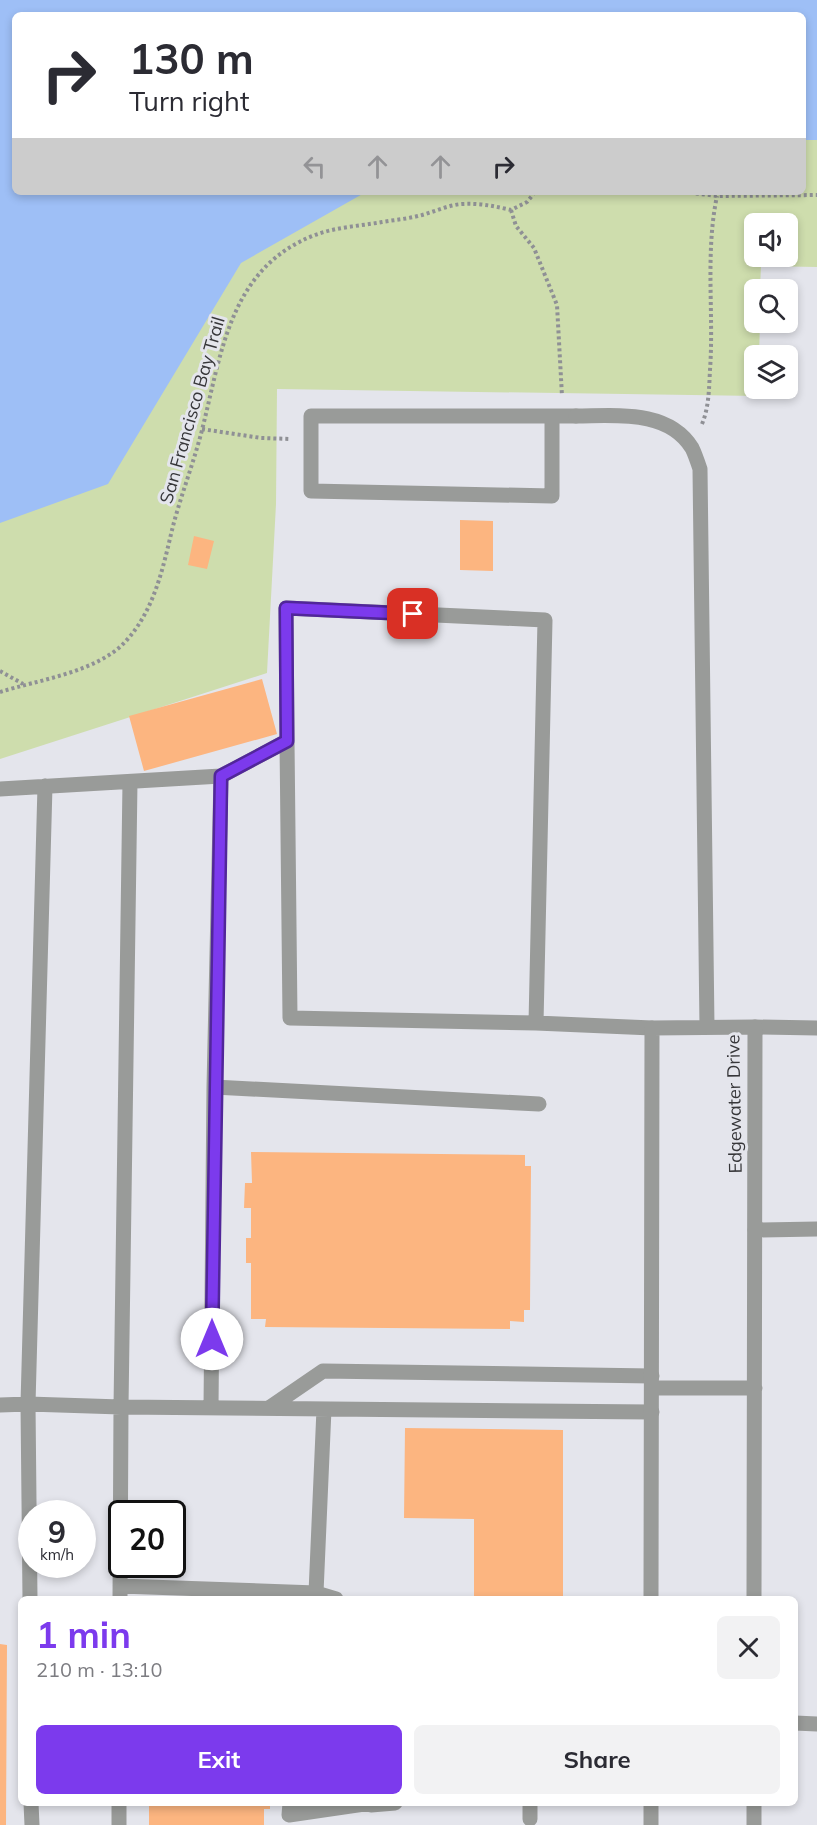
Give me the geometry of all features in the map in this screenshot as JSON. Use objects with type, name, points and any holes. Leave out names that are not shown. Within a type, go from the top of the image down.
[{"type":"street","points":[[564,417],[552,496],[311,491],[311,416],[644,416],[672,429],[691,447],[700,470],[702,520],[707,1027]]},
{"type":"street","points":[[0,789],[221,776],[287,741],[286,608],[545,620],[536,1023]]},
{"type":"street","name":"Edgewater Drive","points":[[287,741],[290,1018],[652,1028],[755,1027],[754,1596]]},
{"type":"street","points":[[212,1408],[214,1086],[221,776]]},
{"type":"street","points":[[130,782],[120,1592],[315,1596],[324,1408]]},
{"type":"street","points":[[30,1596],[28,1404],[45,786]]},
{"type":"street","points":[[755,1027],[817,1028]]},
{"type":"street","points":[[651,1596],[652,1028]]},
{"type":"street","points":[[214,1086],[539,1104]]},
{"type":"street","points":[[754,1230],[817,1229]]},
{"type":"street","points":[[269,1408],[323,1371],[652,1382],[754,1388]]},
{"type":"street","points":[[0,1405],[652,1412]]},
{"type":"street","points":[[798,1723],[817,1724]]},
{"type":"street","points":[[31,1806],[32,1825]]},
{"type":"street","points":[[119,1806],[119,1825]]},
{"type":"street","points":[[290,1806],[289,1815],[356,1806]]},
{"type":"street","points":[[651,1806],[651,1825]]},
{"type":"street","points":[[754,1806],[754,1825]]},
{"type":"path","points":[[533,195],[527,202],[511,210],[516,226],[534,248],[557,305],[564,417]]},
{"type":"path","points":[[709,195],[817,195]]},
{"type":"path","points":[[691,447],[708,411],[712,344],[710,294],[713,218],[717,196]]},
{"type":"path","name":"San Francisco Bay Trail","points":[[0,692],[84,667],[109,656],[138,626],[151,603],[162,573],[179,501],[202,429],[223,340],[233,313],[248,288],[266,267],[314,235],[330,231],[416,217],[460,204],[486,204],[511,210]]},
{"type":"path","points":[[202,429],[261,438],[312,440]]},
{"type":"path","points":[[0,671],[24,684]]},
{"type":"green space","points":[[0,0],[817,0],[817,267],[798,267],[798,213],[744,213],[744,267],[761,267],[760,279],[744,279],[744,333],[760,333],[759,345],[744,345],[744,396],[277,389],[276,504],[267,673],[0,759]]},
{"type":"water","points":[[0,0],[817,0],[817,140],[806,140],[806,12],[12,12],[12,195],[361,195],[241,263],[108,484],[0,523]]},
{"type":"building","points":[[460,520],[493,521],[493,571],[460,570]]},
{"type":"building","points":[[194,536],[214,541],[207,569],[188,565]]},
{"type":"building","points":[[262,679],[277,734],[144,771],[129,716]]},
{"type":"building","points":[[251,1152],[525,1155],[525,1166],[531,1166],[530,1310],[524,1310],[524,1322],[510,1321],[510,1329],[265,1327],[266,1319],[251,1319],[251,1263],[246,1263],[246,1238],[251,1238],[251,1208],[244,1208],[245,1183],[252,1183]]},
{"type":"building","points":[[405,1428],[563,1430],[563,1596],[474,1596],[474,1519],[404,1518]]},
{"type":"building","points":[[0,1644],[7,1645],[6,1825],[0,1825]]},
{"type":"building","points":[[149,1806],[270,1806],[270,1809],[264,1809],[264,1825],[149,1825]]},
{"type":"route","points":[[212,1339],[214,1086],[221,776],[287,741],[286,608],[413,614]]}]
